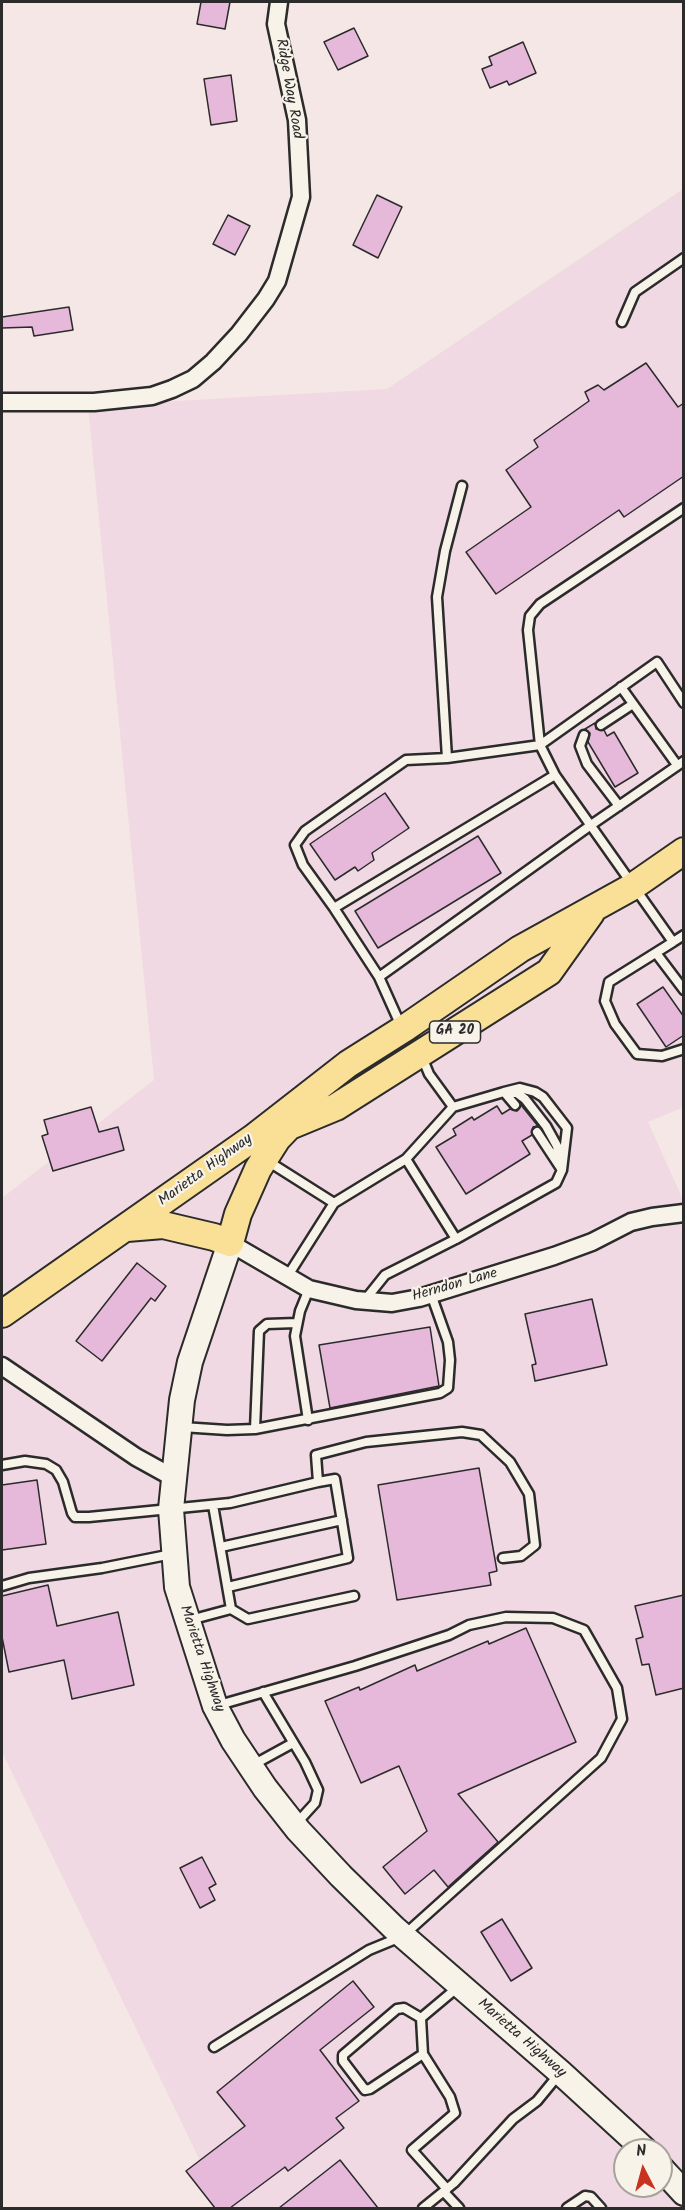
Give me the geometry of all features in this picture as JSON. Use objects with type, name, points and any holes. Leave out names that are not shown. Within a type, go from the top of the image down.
[{"type":"main road","name":"Marietta Highway","points":[[2,1314],[252,1137],[348,1064],[520,949],[632,886],[684,851]]},
{"type":"main road","name":"Marietta Highway","points":[[290,1126],[336,1107],[549,972],[594,908]]},
{"type":"main road","name":"Marietta Highway","points":[[348,1064],[277,1139],[258,1169],[238,1214],[190,1362],[182,1400],[171,1509],[177,1587],[215,1706],[232,1740],[295,1825],[341,1876],[403,1935],[632,2138]]},
{"type":"main road","points":[[126,1228],[163,1226],[214,1237],[230,1243]]},
{"type":"main road","points":[[673,2181],[684,2193]]},
{"type":"street","name":"Ridge Way Road","points":[[2,402],[94,402],[152,396],[172,389],[193,379],[213,362],[239,334],[266,299],[277,281],[301,197],[297,120],[276,24],[279,2]]},
{"type":"street","name":"Herndon Lane","points":[[230,1243],[309,1289],[356,1300],[392,1303],[431,1294],[554,1256],[592,1242],[631,1222],[652,1216],[684,1213]]},
{"type":"street","points":[[2,1366],[136,1457],[174,1478]]},
{"type":"lane","points":[[622,322],[635,292],[684,258]]},
{"type":"lane","points":[[447,758],[437,597],[445,551],[462,486]]},
{"type":"lane","points":[[673,942],[555,775],[540,745],[528,630],[530,616],[540,604],[684,508]]},
{"type":"lane","points":[[403,1029],[379,977],[303,865],[295,844],[305,831],[406,760],[447,758],[540,745],[657,662],[684,703]]},
{"type":"lane","points":[[379,977],[680,763],[621,687]]},
{"type":"lane","points":[[601,725],[633,704]]},
{"type":"lane","points":[[584,735],[580,746],[587,764],[619,806]]},
{"type":"lane","points":[[334,908],[555,775]]},
{"type":"lane","points":[[684,935],[609,982],[605,1001],[615,1024],[638,1053],[662,1056],[684,1049]]},
{"type":"lane","points":[[656,953],[684,990]]},
{"type":"lane","points":[[421,1053],[429,1074],[453,1107]]},
{"type":"lane","points":[[287,1277],[334,1203],[406,1159],[453,1107],[520,1088],[543,1097],[567,1128],[562,1170],[556,1183],[456,1239],[385,1275],[365,1300]]},
{"type":"lane","points":[[504,1092],[515,1105]]},
{"type":"lane","points":[[504,1092],[517,1093],[525,1099],[546,1126],[556,1146],[562,1170]]},
{"type":"lane","points":[[537,1132],[562,1170]]},
{"type":"lane","points":[[406,1159],[456,1239]]},
{"type":"lane","points":[[264,1160],[334,1203]]},
{"type":"lane","points":[[308,1420],[295,1336],[296,1323],[309,1289]]},
{"type":"lane","points":[[179,1427],[255,1429],[440,1393],[448,1388],[450,1379],[448,1342],[431,1294]]},
{"type":"lane","points":[[255,1429],[259,1331],[267,1324],[296,1323]]},
{"type":"lane","points":[[318,1482],[316,1455],[366,1442],[462,1432],[481,1435],[510,1462],[529,1494],[535,1545],[521,1556],[503,1558]]},
{"type":"lane","points":[[2,1465],[25,1461],[46,1464],[56,1470],[63,1482],[69,1507],[75,1517],[213,1505],[335,1479],[348,1558],[228,1587]]},
{"type":"lane","points":[[213,1505],[231,1609]]},
{"type":"lane","points":[[221,1547],[342,1520]]},
{"type":"lane","points":[[2,1586],[29,1578],[102,1568],[173,1554]]},
{"type":"lane","points":[[187,1621],[231,1609],[248,1619],[354,1596]]},
{"type":"lane","points":[[214,2047],[369,1950],[403,1935],[601,1758],[622,1719],[617,1688],[584,1630],[553,1618],[506,1617],[469,1626],[449,1635],[215,1706]]},
{"type":"lane","points":[[263,1692],[305,1762],[318,1790],[315,1803],[295,1825]]},
{"type":"lane","points":[[250,1766],[293,1743]]},
{"type":"lane","points":[[421,2019],[460,1985]]},
{"type":"lane","points":[[421,2019],[404,2008],[397,2009],[343,2055],[343,2061],[366,2090],[370,2090],[423,2054]]},
{"type":"lane","points":[[421,2019],[423,2054],[450,2097],[455,2113],[412,2150],[459,2208]]},
{"type":"lane","points":[[423,2208],[445,2191],[513,2119],[537,2102],[561,2073]]},
{"type":"lane","points":[[567,2208],[585,2196],[591,2197],[601,2208]]},
{"type":"shaded area","points":[[683,189],[684,1107],[648,1122],[684,1202],[683,2208],[223,2208],[2,1752],[2,1198],[154,1080],[88,406],[387,389]]},
{"type":"building","points":[[201,2],[230,2],[225,29],[197,24]]},
{"type":"building","points":[[354,28],[368,56],[338,70],[324,42]]},
{"type":"building","points":[[523,42],[536,73],[509,85],[507,81],[490,88],[482,69],[492,65],[489,57]]},
{"type":"building","points":[[231,75],[237,121],[211,125],[204,79]]},
{"type":"building","points":[[377,195],[402,207],[378,258],[353,245]]},
{"type":"building","points":[[228,215],[250,226],[235,255],[213,244]]},
{"type":"building","points":[[69,307],[73,330],[34,336],[32,327],[2,328],[2,317]]},
{"type":"building","points":[[646,363],[678,407],[684,403],[684,476],[624,517],[619,510],[496,594],[466,552],[531,507],[506,470],[538,447],[534,440],[589,401],[585,392],[598,385],[604,390]]},
{"type":"building","points":[[595,723],[596,729],[604,730],[607,736],[614,732],[638,773],[615,787],[588,742],[590,733],[585,729]]},
{"type":"building","points":[[385,793],[409,828],[372,853],[374,860],[358,871],[355,867],[335,880],[310,844]]},
{"type":"building","points":[[478,836],[501,873],[378,948],[355,911]]},
{"type":"building","points":[[663,987],[684,1017],[684,1035],[666,1047],[637,1004]]},
{"type":"building","points":[[521,1105],[538,1126],[533,1127],[532,1135],[522,1141],[530,1154],[466,1194],[436,1147],[456,1135],[453,1129],[472,1117],[474,1120],[497,1106],[502,1114],[510,1109],[517,1111]]},
{"type":"building","points":[[91,1107],[99,1132],[118,1127],[124,1150],[53,1171],[42,1136],[48,1134],[44,1120]]},
{"type":"building","points":[[137,1263],[166,1286],[155,1301],[151,1298],[102,1361],[76,1341]]},
{"type":"building","points":[[592,1299],[607,1365],[535,1381],[532,1365],[536,1364],[525,1314]]},
{"type":"building","points":[[430,1327],[439,1386],[330,1408],[319,1345]]},
{"type":"building","points":[[479,1468],[497,1571],[489,1573],[491,1585],[397,1600],[378,1485]]},
{"type":"building","points":[[37,1480],[46,1544],[2,1550],[2,1485]]},
{"type":"building","points":[[48,1585],[57,1626],[118,1612],[134,1685],[72,1699],[64,1660],[9,1672],[2,1637],[2,1596]]},
{"type":"building","points":[[684,1595],[684,1688],[656,1695],[649,1664],[642,1665],[636,1639],[643,1637],[635,1606]]},
{"type":"building","points":[[526,1628],[576,1742],[458,1794],[498,1842],[448,1887],[434,1870],[405,1894],[383,1867],[427,1831],[399,1766],[361,1783],[325,1701],[359,1687],[360,1690],[415,1665],[417,1671],[488,1641],[489,1644]]},
{"type":"building","points":[[202,1857],[216,1884],[209,1888],[215,1900],[200,1908],[180,1868]]},
{"type":"building","points":[[502,1919],[532,1968],[511,1981],[481,1932]]},
{"type":"building","points":[[353,1981],[374,2007],[320,2050],[359,2101],[336,2118],[344,2128],[288,2171],[285,2167],[230,2208],[215,2208],[186,2171],[245,2126],[217,2092]]},
{"type":"building","points":[[340,2160],[378,2208],[279,2208]]}]
